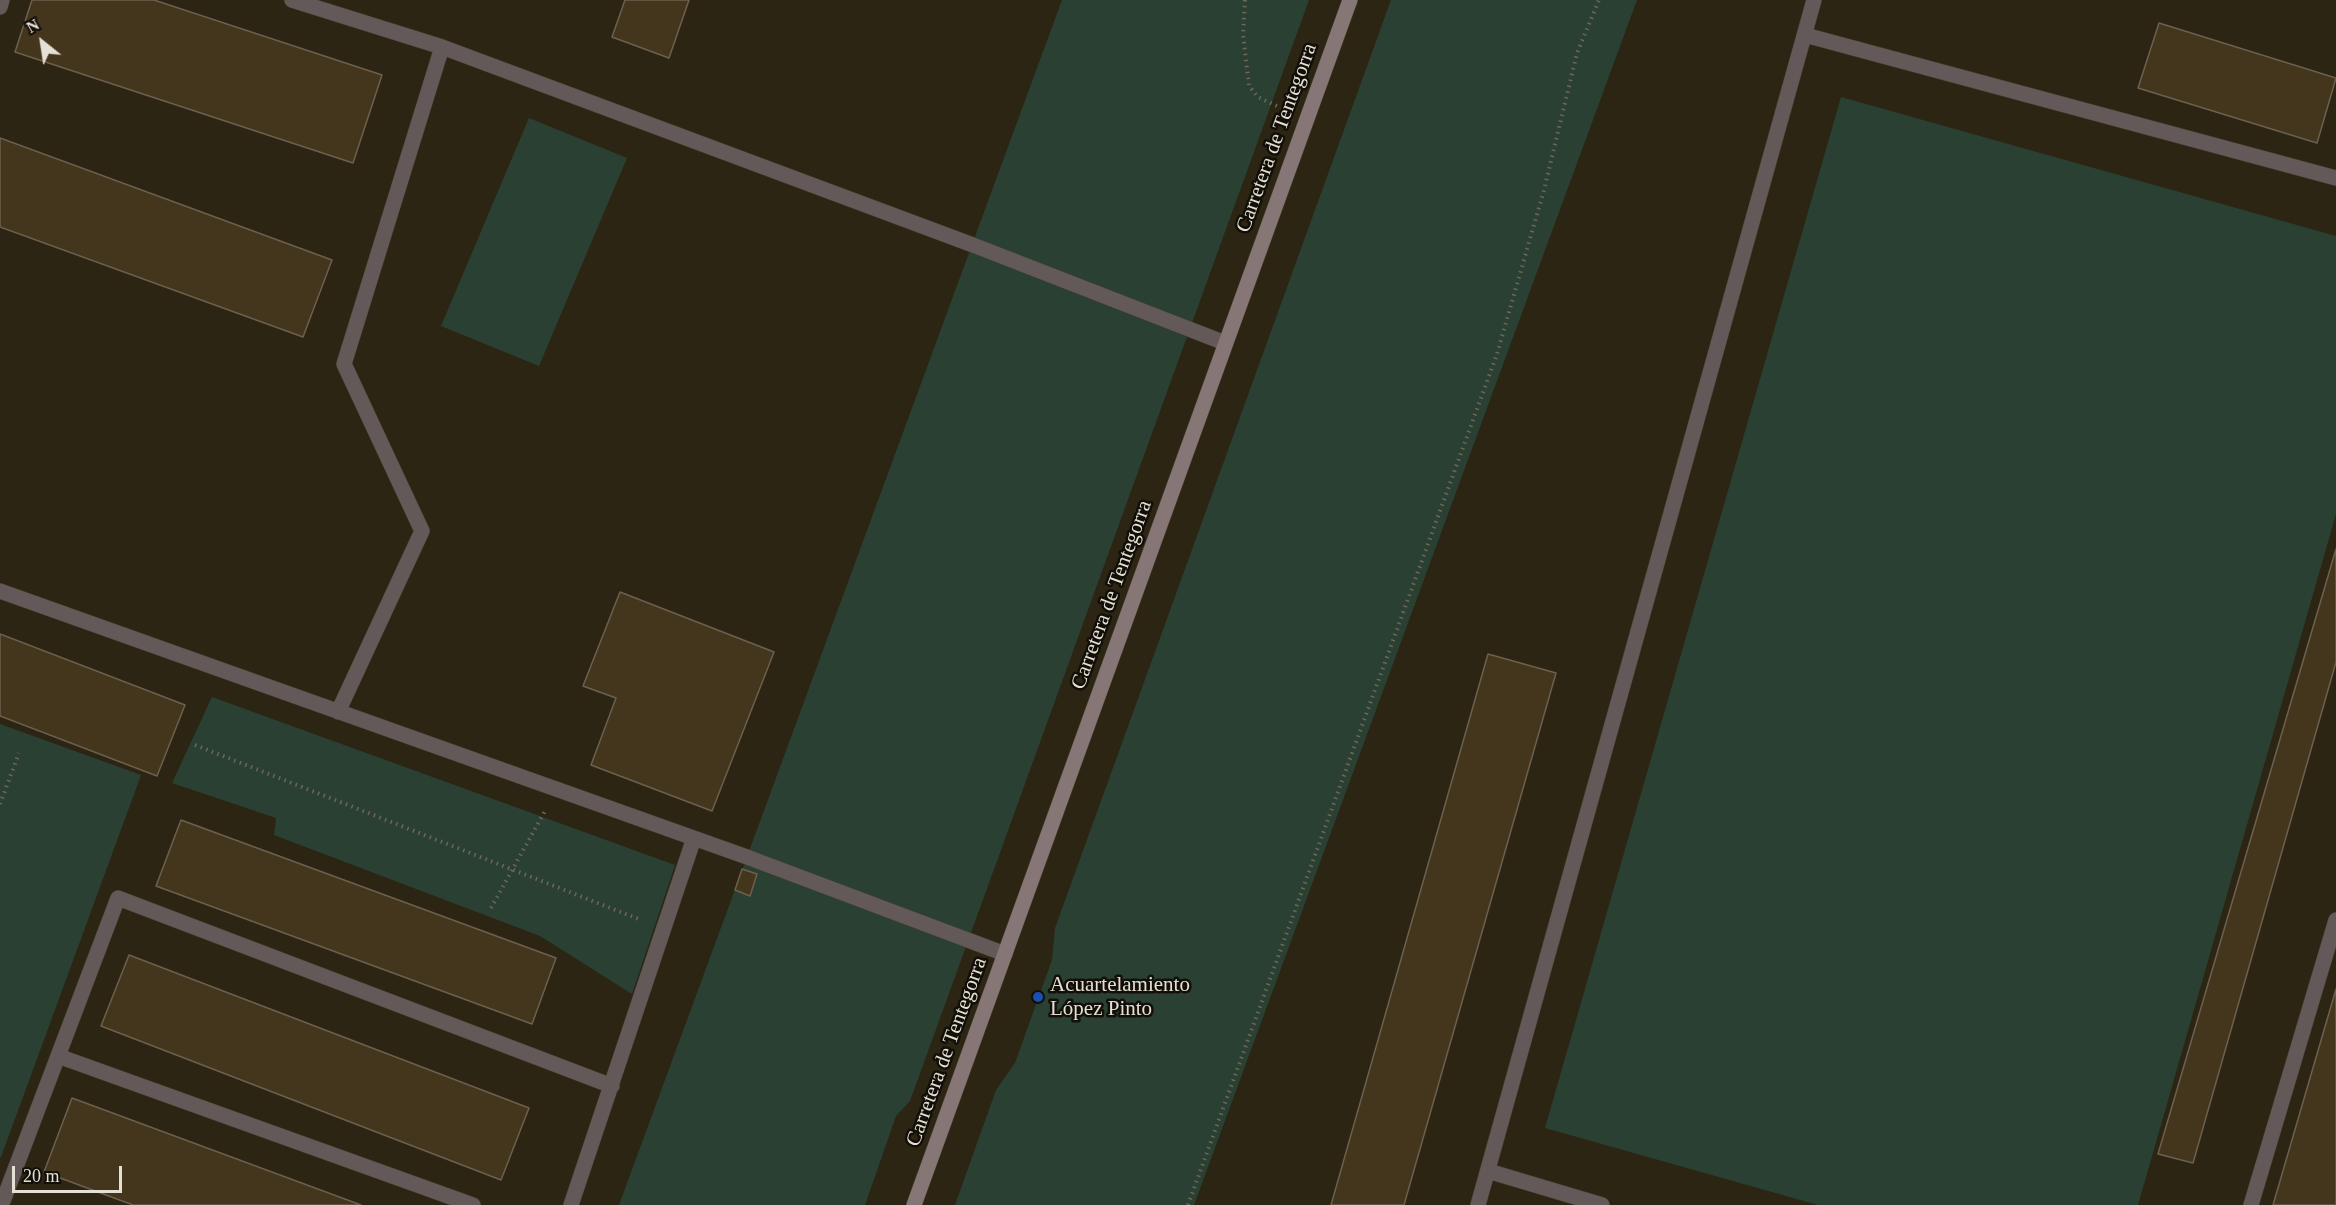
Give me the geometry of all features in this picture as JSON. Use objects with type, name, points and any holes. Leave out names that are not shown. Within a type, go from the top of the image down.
[{"type":"main road","name":"Carretera de Tentegorra","points":[[914,1205],[1350,0]]},
{"type":"lane","points":[[0,7],[2,0]]},
{"type":"lane","points":[[292,0],[442,47],[962,241],[1225,343]]},
{"type":"lane","points":[[1479,1205],[1814,0]]},
{"type":"lane","points":[[1805,35],[2336,178]]},
{"type":"lane","points":[[338,712],[422,531],[344,364],[442,47]]},
{"type":"lane","points":[[0,591],[694,838],[1005,954]]},
{"type":"lane","points":[[572,1205],[694,838]]},
{"type":"lane","points":[[0,1199],[3,1201],[118,898],[612,1086]]},
{"type":"lane","points":[[2251,1205],[2336,920]]},
{"type":"lane","points":[[58,1056],[473,1205]]},
{"type":"lane","points":[[1488,1171],[1602,1205]]},
{"type":"path","points":[[1245,0],[1243,34],[1249,86],[1271,105],[1307,118]]},
{"type":"path","points":[[1188,1205],[1497,354],[1544,190],[1577,53],[1599,0]]},
{"type":"path","points":[[195,745],[664,929]]},
{"type":"path","points":[[0,804],[19,753]]},
{"type":"path","points":[[491,908],[557,790]]},
{"type":"green space","points":[[1062,0],[1309,0],[910,1101],[896,1116],[865,1205],[619,1205]]},
{"type":"green space","points":[[1391,0],[1637,0],[1194,1205],[955,1205],[996,1090],[1015,1063],[1052,960],[1055,928]]},
{"type":"green space","points":[[1841,97],[2336,236],[2336,514],[2138,1205],[1818,1205],[1545,1128]]},
{"type":"green space","points":[[529,118],[627,158],[539,366],[441,326]]},
{"type":"green space","points":[[212,697],[675,865],[632,994],[540,936],[274,835],[276,818],[172,783]]},
{"type":"green space","points":[[0,724],[141,775],[1,1157],[0,1157]]},
{"type":"building","points":[[32,0],[154,0],[382,75],[353,163],[15,52]]},
{"type":"building","points":[[625,0],[689,0],[669,58],[612,37]]},
{"type":"building","points":[[2159,23],[2336,78],[2317,143],[2138,88]]},
{"type":"building","points":[[0,138],[332,260],[303,337],[0,227]]},
{"type":"building","points":[[2336,549],[2336,662],[2193,1163],[2158,1154]]},
{"type":"building","points":[[620,592],[774,652],[712,811],[591,765],[616,698],[583,686]]},
{"type":"building","points":[[0,634],[185,705],[157,776],[0,716]]},
{"type":"building","points":[[1488,654],[1556,673],[1404,1205],[1331,1205]]},
{"type":"building","points":[[181,820],[556,958],[532,1024],[156,886]]},
{"type":"building","points":[[742,869],[757,874],[750,896],[735,890]]},
{"type":"building","points":[[129,955],[529,1108],[501,1180],[101,1026]]},
{"type":"building","points":[[2336,989],[2336,1205],[2273,1205]]},
{"type":"building","points":[[72,1098],[361,1205],[133,1205],[44,1172]]},
{"type":"place","name":"Acuartelamiento López Pinto","points":[[1038,997]]}]
